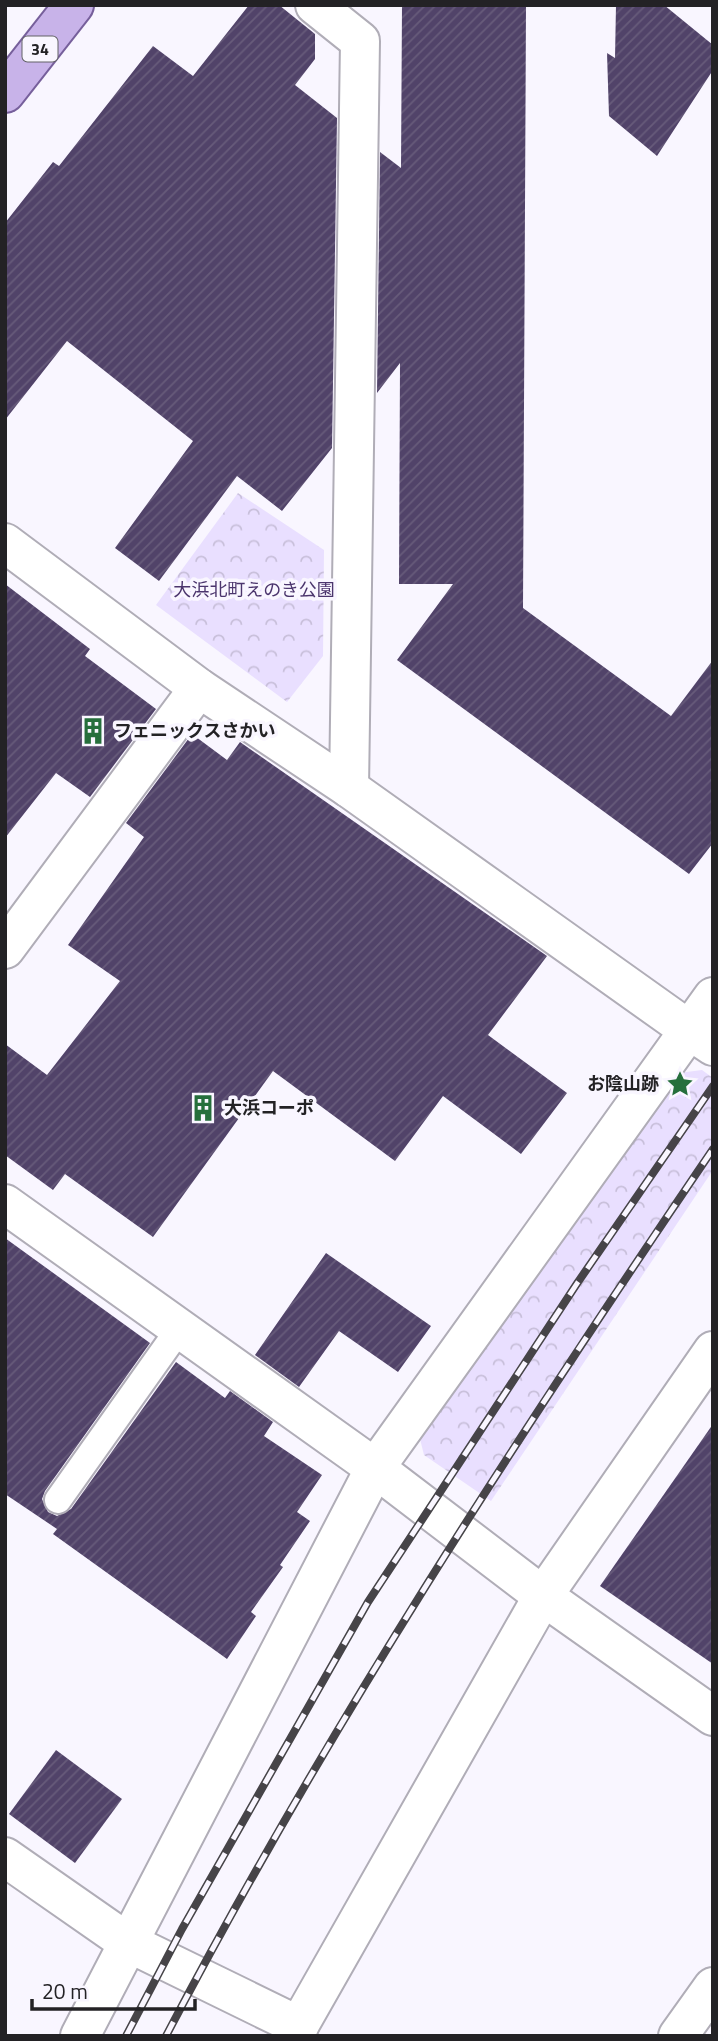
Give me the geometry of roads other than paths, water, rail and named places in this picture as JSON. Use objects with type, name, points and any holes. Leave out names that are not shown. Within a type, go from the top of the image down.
[{"type":"main road","name":"34","points":[[5,93],[74,5]]},
{"type":"street","points":[[315,5],[360,41],[349,788]]},
{"type":"street","points":[[5,543],[199,688],[349,788],[701,1038]]},
{"type":"street","points":[[5,949],[199,688]]},
{"type":"street","points":[[80,2036],[375,1468],[701,1038],[713,997]]},
{"type":"street","points":[[5,1204],[375,1468],[543,1596],[713,1716]]},
{"type":"street","points":[[5,1857],[127,1942],[296,2031],[543,1596],[713,1351]]},
{"type":"street","points":[[678,2036],[713,1987]]},
{"type":"lane","points":[[58,1500],[180,1328]]},
{"type":"railway","points":[[126,2036],[182,1929],[368,1602],[578,1282],[713,1086]]},
{"type":"railway","points":[[166,2036],[228,1921],[358,1696],[568,1365],[713,1149]]},
{"type":"place","name":"フェニックスさかい","points":[[93,731]]},
{"type":"place","name":"お陰山跡","points":[[680,1084]]},
{"type":"place","name":"大浜コーポ","points":[[203,1108]]},
{"type":"park label","name":"大浜北町えのき公園","points":[[254,590]]}]
